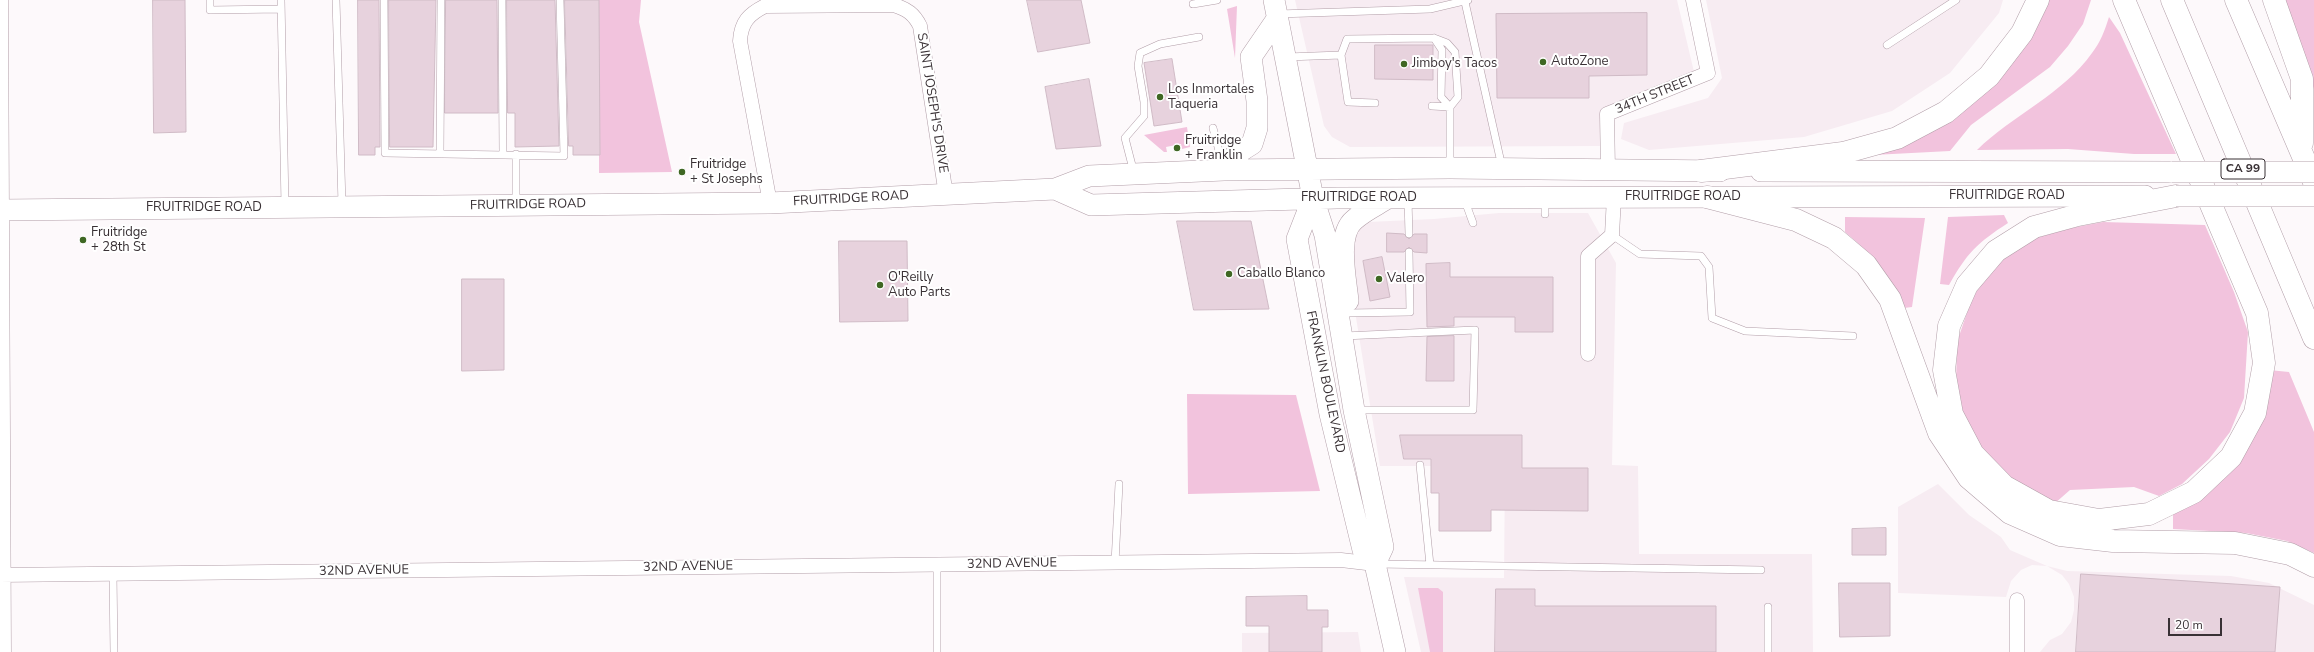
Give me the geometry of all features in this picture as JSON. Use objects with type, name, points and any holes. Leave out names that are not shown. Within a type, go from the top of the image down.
[{"type":"highway","points":[[1700,171],[1844,153],[1897,138],[1946,112],[1989,76],[2022,33],[2038,0]]},
{"type":"highway","points":[[2124,0],[2257,313],[2264,363],[2255,413],[2231,458],[2194,492],[2149,514],[2134,516],[2099,520],[2049,510],[2004,486],[1973,454],[1952,414],[1944,370],[1949,326],[1967,285],[1996,250],[2034,227],[2078,215],[2176,196]]},
{"type":"highway","name":"CA 99","points":[[2172,0],[2314,338]]},
{"type":"highway","points":[[2236,0],[2314,182]]},
{"type":"highway","points":[[2274,0],[2302,79],[2302,153]]},
{"type":"highway","points":[[1707,197],[1796,220],[1834,238],[1866,265],[1890,299],[1939,433],[1969,478],[2010,513],[2060,535],[2113,541],[2235,543],[2290,554],[2314,566]]},
{"type":"main road","name":"FRANKLIN BOULEVARD","points":[[1276,11],[1313,198],[1325,234],[1340,336],[1383,547],[1375,564]]},
{"type":"main road","points":[[1224,170],[1236,154],[1252,144],[1257,128],[1257,101],[1251,57],[1276,11]]},
{"type":"main road","name":"FRUITRIDGE ROAD","points":[[1,210],[770,203],[1055,189],[1089,176],[1224,170],[1450,168],[1700,171],[2314,172]]},
{"type":"main road","name":"FRUITRIDGE ROAD","points":[[1055,189],[1091,205],[1313,198],[1465,199],[1545,206],[1614,197],[2314,196]]},
{"type":"main road","name":"FRANKLIN BOULEVARD","points":[[1313,198],[1297,239],[1332,422],[1363,550],[1375,564],[1395,652]]},
{"type":"main road","points":[[1340,336],[1349,313],[1343,244],[1347,229],[1354,220],[1398,198]]},
{"type":"street","points":[[1,0],[2,575],[4,652]]},
{"type":"street","name":"34TH STREET","points":[[1608,170],[1607,114],[1708,73],[1693,0]]},
{"type":"street","name":"SAINT JOSEPH'S DRIVE","points":[[770,203],[740,41],[743,22],[752,12],[765,6],[894,5],[905,9],[915,16],[920,26],[946,195]]},
{"type":"street","points":[[1588,354],[1588,256],[1612,235],[1614,197]]},
{"type":"street","name":"32ND AVENUE","points":[[2,575],[1342,560],[1375,564]]},
{"type":"street","points":[[2017,600],[2017,652]]},
{"type":"lane","points":[[210,0],[210,10],[281,9]]},
{"type":"lane","points":[[281,0],[285,207]]},
{"type":"lane","points":[[336,0],[342,206]]},
{"type":"lane","points":[[384,0],[385,153],[564,156],[560,0]]},
{"type":"lane","points":[[440,154],[441,0]]},
{"type":"lane","points":[[502,0],[503,154]]},
{"type":"lane","points":[[1193,4],[1217,0]]},
{"type":"lane","points":[[1887,45],[1956,0]]},
{"type":"lane","points":[[1276,11],[1430,9],[1467,1],[1502,169]]},
{"type":"lane","points":[[1134,174],[1125,138],[1144,116],[1144,102],[1138,66],[1140,53],[1160,44],[1198,37]]},
{"type":"lane","points":[[1434,38],[1442,50],[1441,98],[1450,107]]},
{"type":"lane","points":[[1375,104],[1348,102],[1341,55],[1347,39],[1434,38],[1447,43],[1455,52],[1458,97],[1450,107],[1450,168]]},
{"type":"lane","points":[[1285,57],[1341,55]]},
{"type":"lane","points":[[1432,106],[1450,107]]},
{"type":"lane","points":[[1213,128],[1224,170]]},
{"type":"lane","points":[[516,154],[516,205]]},
{"type":"lane","points":[[1398,198],[1409,234]]},
{"type":"lane","points":[[1465,199],[1473,223]]},
{"type":"lane","points":[[1612,235],[1640,254],[1701,256],[1709,267],[1712,318],[1745,331],[1853,336]]},
{"type":"lane","points":[[1349,313],[1410,312],[1409,252]]},
{"type":"lane","points":[[1340,336],[1475,330],[1473,410],[1354,410]]},
{"type":"lane","points":[[1420,465],[1430,565]]},
{"type":"lane","points":[[1115,563],[1119,484]]},
{"type":"lane","points":[[1375,564],[1761,570]]},
{"type":"lane","points":[[937,652],[938,565]]},
{"type":"lane","points":[[113,574],[114,652]]},
{"type":"lane","points":[[1768,607],[1768,652]]},
{"type":"shaded area","points":[[599,0],[641,0],[639,22],[672,172],[599,173]]},
{"type":"shaded area","points":[[1295,0],[1677,0],[1694,72],[1604,109],[1601,146],[1350,147],[1332,137],[1324,126]]},
{"type":"shaded area","points":[[1706,0],[2003,0],[1999,13],[1950,73],[1892,111],[1804,137],[1649,150],[1621,139],[1624,123],[1708,98],[1722,78]]},
{"type":"shaded area","points":[[2043,0],[2091,0],[2083,24],[2068,46],[2050,67],[1971,125],[1950,151],[1873,155],[1929,130]]},
{"type":"shaded area","points":[[2283,0],[2314,0],[2314,89]]},
{"type":"shaded area","points":[[1237,6],[1235,58],[1227,9]]},
{"type":"shaded area","points":[[2109,17],[2120,33],[2176,154],[2134,154],[2068,149],[1977,150],[1991,137],[2067,81],[2080,68],[2097,45]]},
{"type":"shaded area","points":[[1187,127],[1190,147],[1182,149],[1181,144],[1166,147],[1167,152],[1164,152],[1144,135]]},
{"type":"shaded area","points":[[1499,213],[1588,213],[1616,263],[1612,465],[1638,466],[1639,554],[1812,554],[1813,652],[1421,652],[1404,577],[1504,578],[1505,466],[1380,466],[1353,299],[1350,238],[1359,227],[1368,222],[1434,219]]},
{"type":"shaded area","points":[[2004,215],[2008,223],[1980,243],[1961,265],[1949,285],[1940,284],[1948,217]]},
{"type":"shaded area","points":[[1845,217],[1925,218],[1912,307],[1904,308],[1879,267],[1864,249],[1845,232]]},
{"type":"shaded area","points":[[2103,222],[2205,225],[2234,292],[2248,332],[2244,398],[2230,432],[2209,459],[2182,484],[2159,496],[2134,487],[2070,490],[2054,504],[2001,473],[1981,450],[1961,413],[1956,384],[1957,342],[1972,298],[1996,263],[2032,239],[2071,228]]},
{"type":"shaded area","points":[[2269,370],[2289,372],[2314,432],[2314,553],[2287,541],[2246,533],[2173,529],[2173,511],[2201,496]]},
{"type":"shaded area","points":[[1187,394],[1296,395],[1320,491],[1188,494]]},
{"type":"shaded area","points":[[1938,484],[1969,515],[2001,537],[2010,550],[2047,566],[2032,565],[2021,570],[2011,581],[2006,597],[1898,593],[1898,507]]},
{"type":"shaded area","points":[[2047,566],[2067,571],[2231,576],[2269,583],[2314,605],[2314,652],[2040,652],[2050,640],[2062,634],[2071,622],[2074,610],[2074,597],[2069,584],[2062,575]]},
{"type":"shaded area","points":[[1418,588],[1438,588],[1443,592],[1443,652],[1430,652]]},
{"type":"shaded area","points":[[1358,632],[1361,652],[1242,652],[1242,633]]},
{"type":"building","points":[[153,0],[185,0],[186,132],[154,133]]},
{"type":"building","points":[[358,0],[379,0],[380,147],[375,147],[375,155],[359,155]]},
{"type":"building","points":[[389,0],[436,0],[433,147],[390,147]]},
{"type":"building","points":[[446,0],[497,0],[498,113],[445,113]]},
{"type":"building","points":[[507,0],[555,0],[559,146],[515,147],[515,113],[508,113]]},
{"type":"building","points":[[565,0],[599,0],[600,155],[573,155],[573,146],[569,146]]},
{"type":"building","points":[[1027,0],[1081,0],[1090,43],[1038,52]]},
{"type":"building","points":[[1647,13],[1647,75],[1589,76],[1589,98],[1497,98],[1496,14]]},
{"type":"building","points":[[1375,45],[1433,45],[1433,80],[1375,79]]},
{"type":"building","points":[[1172,59],[1182,122],[1154,126],[1144,63]]},
{"type":"building","points":[[1089,79],[1101,146],[1056,149],[1045,87]]},
{"type":"building","points":[[1177,221],[1251,221],[1269,309],[1194,310]]},
{"type":"building","points":[[1387,233],[1404,234],[1409,239],[1414,234],[1427,234],[1427,253],[1414,252],[1409,247],[1404,252],[1387,252]]},
{"type":"building","points":[[839,241],[907,241],[908,321],[840,322]]},
{"type":"building","points":[[1382,257],[1390,297],[1370,301],[1363,261]]},
{"type":"building","points":[[1450,263],[1450,277],[1553,277],[1553,332],[1515,332],[1515,317],[1454,317],[1454,326],[1427,327],[1426,264]]},
{"type":"building","points":[[462,279],[504,279],[504,370],[462,371]]},
{"type":"building","points":[[1454,336],[1454,381],[1426,381],[1427,337]]},
{"type":"building","points":[[1400,435],[1522,435],[1522,468],[1588,468],[1588,511],[1491,510],[1491,531],[1439,531],[1439,493],[1431,493],[1431,459],[1404,459]]},
{"type":"building","points":[[1886,528],[1886,555],[1852,555],[1852,529]]},
{"type":"building","points":[[2081,574],[2280,587],[2275,652],[2076,652]]},
{"type":"building","points":[[1839,583],[1890,583],[1890,636],[1840,637]]},
{"type":"building","points":[[1496,589],[1535,589],[1535,606],[1716,606],[1716,652],[1495,652]]},
{"type":"building","points":[[1307,596],[1307,610],[1328,610],[1328,627],[1322,627],[1322,652],[1269,652],[1269,626],[1246,626],[1246,597]]},
{"type":"place","name":"AutoZone","points":[[1543,62]]},
{"type":"place","name":"Jimboy's Tacos","points":[[1404,64]]},
{"type":"place","name":"Los Inmortales Taqueria","points":[[1160,97]]},
{"type":"place","name":"Fruitridge + Franklin","points":[[1177,148]]},
{"type":"place","name":"Fruitridge + St Josephs","points":[[682,172]]},
{"type":"place","name":"Fruitridge + 28th St","points":[[83,240]]},
{"type":"place","name":"Caballo Blanco","points":[[1229,274]]},
{"type":"place","name":"Valero","points":[[1379,279]]},
{"type":"place","name":"O'Reilly Auto Parts","points":[[880,285]]}]
